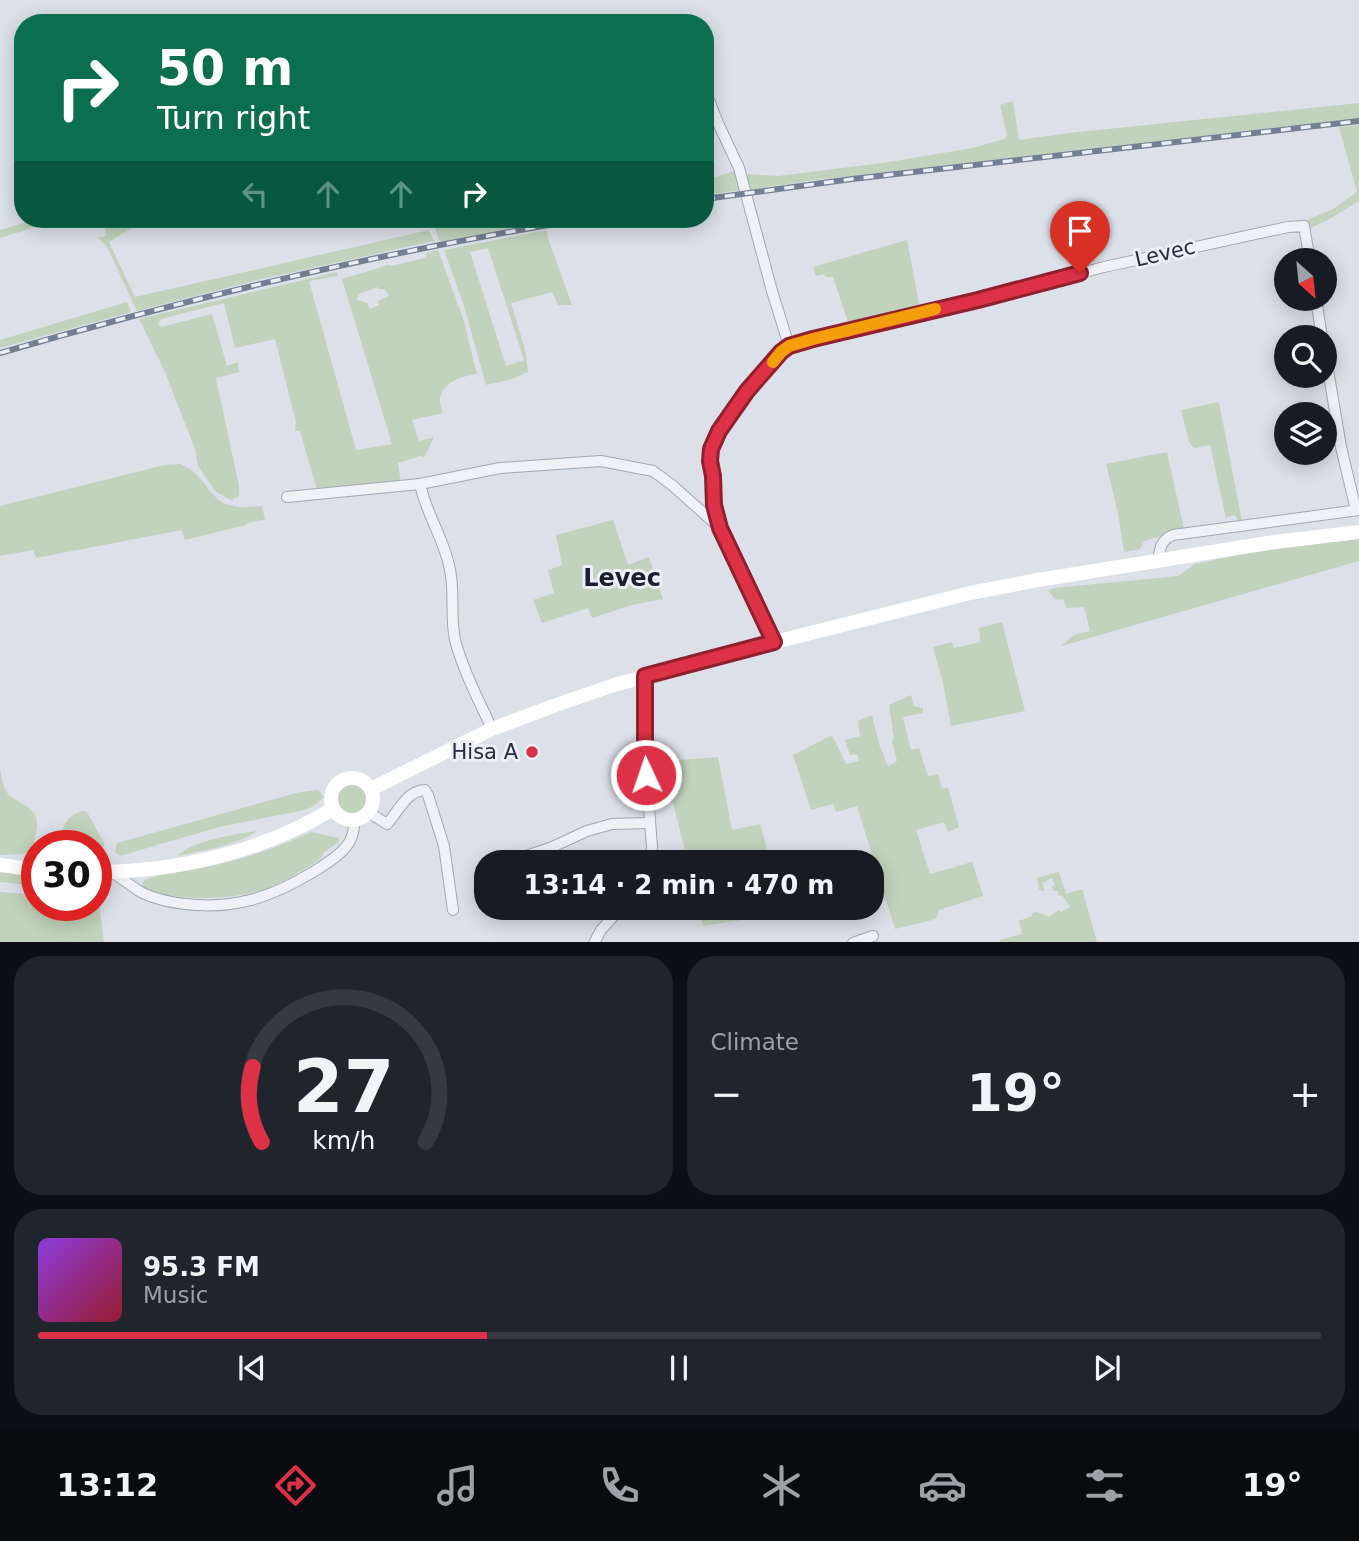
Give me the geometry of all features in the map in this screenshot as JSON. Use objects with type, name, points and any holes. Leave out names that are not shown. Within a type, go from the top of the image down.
[{"type":"main road","points":[[371,789],[492,729],[568,701],[645,676],[774,642],[970,593],[1038,580],[1274,542],[1359,532]]},
{"type":"main road","points":[[359,779],[371,789],[372,806],[362,818],[346,819],[334,809],[332,793],[343,780],[359,779]]},
{"type":"main road","points":[[112,872],[142,870],[233,852],[297,828],[334,809]]},
{"type":"main road","points":[[0,865],[21,868]]},
{"type":"street","points":[[714,113],[739,168],[789,346],[747,391],[719,431],[711,449],[710,461],[714,505],[720,528],[774,642]]},
{"type":"street","name":"Levec","points":[[789,346],[1104,267],[1288,227],[1304,226],[1308,248]]},
{"type":"street","points":[[1158,560],[1166,538],[1173,536],[1357,510],[1341,447],[1331,388]]},
{"type":"street","points":[[287,497],[420,484],[500,468],[601,461],[653,471],[720,528]]},
{"type":"street","points":[[420,484],[450,570],[455,638],[492,729]]},
{"type":"street","points":[[645,676],[645,755],[652,850]]},
{"type":"street","points":[[368,813],[387,824],[405,800],[412,794],[425,790],[444,846],[453,910]]},
{"type":"street","points":[[112,872],[140,892],[166,901],[195,905],[233,904],[253,900],[290,886],[328,862],[348,846],[353,834],[354,820]]},
{"type":"street","points":[[544,850],[587,831],[612,824],[650,823]]},
{"type":"street","points":[[595,942],[610,920]]},
{"type":"street","points":[[856,942],[873,936]]},
{"type":"green space","points":[[1013,101],[1019,140],[1359,103],[1359,118],[807,181],[749,190],[744,174],[778,176],[890,162],[972,148],[1005,139],[1007,135],[1000,105]]},
{"type":"green space","points":[[1359,125],[1359,201],[1308,229],[1307,220],[1333,209],[1357,192],[1339,127]]},
{"type":"green space","points":[[737,170],[743,190],[714,194],[716,177]]},
{"type":"green space","points":[[14,226],[14,228],[32,228],[0,238],[0,230]]},
{"type":"green space","points":[[105,228],[132,228],[109,242],[135,297],[429,230],[434,241],[262,279],[137,311],[107,247],[98,237],[106,236]]},
{"type":"green space","points":[[435,228],[515,228],[440,242]]},
{"type":"green space","points":[[547,230],[572,305],[558,305],[552,292],[511,303],[525,349],[528,372],[486,385],[464,306],[444,250]],"holes":[[[488,248],[524,360],[506,366],[470,252]]]},
{"type":"green space","points":[[907,240],[920,308],[849,325],[833,277],[826,277],[824,274],[816,276],[813,267]]},
{"type":"green space","points":[[438,250],[463,318],[477,374],[447,385],[440,402],[443,413],[412,420],[419,441],[434,437],[424,458],[421,456],[398,463],[401,483],[317,490],[300,431],[295,431],[296,423],[275,339],[235,348],[224,303],[161,319],[158,324],[162,327],[212,314],[227,366],[238,362],[239,372],[216,378],[239,497],[233,498],[232,501],[215,491],[198,466],[195,449],[165,372],[139,319],[337,272],[338,276],[309,281],[356,450],[392,444],[342,279],[388,265],[425,258],[427,253]],"holes":[[[377,287],[385,289],[389,296],[378,301],[379,305],[370,309],[367,303],[357,300],[359,294]]]},
{"type":"green space","points":[[127,302],[131,312],[0,348],[0,340]]},
{"type":"green space","points":[[1219,402],[1242,521],[1238,522],[1233,515],[1226,518],[1210,445],[1194,448],[1189,442],[1181,410]]},
{"type":"green space","points":[[1167,452],[1184,529],[1144,541],[1140,549],[1124,552],[1106,464]]},
{"type":"green space","points":[[180,464],[200,478],[216,497],[226,504],[240,507],[262,506],[265,520],[185,540],[182,530],[36,558],[33,550],[0,556],[0,506],[165,465]]},
{"type":"green space","points":[[613,520],[628,565],[649,557],[663,599],[632,605],[592,618],[588,608],[542,623],[533,600],[554,593],[548,570],[562,565],[556,535]]},
{"type":"green space","points":[[1359,538],[1359,561],[1061,646],[1074,635],[1090,631],[1084,607],[1067,608],[1063,599],[1056,600],[1048,591],[1054,588],[1178,576],[1195,564],[1243,554]]},
{"type":"green space","points":[[1002,622],[1025,711],[951,726],[933,647],[952,642],[954,648],[980,642],[979,628]]},
{"type":"green space","points":[[911,695],[914,706],[923,708],[923,713],[903,717],[911,750],[919,748],[928,776],[938,774],[942,789],[948,787],[959,827],[948,832],[944,822],[916,830],[930,874],[972,862],[983,896],[939,910],[936,919],[895,929],[884,893],[884,850],[871,850],[857,806],[836,812],[833,804],[811,810],[793,755],[832,735],[846,764],[859,761],[857,754],[850,755],[845,740],[860,736],[858,721],[872,715],[888,766],[897,761],[892,741],[894,738],[889,705]]},
{"type":"green space","points":[[718,757],[732,830],[760,824],[767,850],[685,850],[673,803],[652,790],[653,762]]},
{"type":"green space","points":[[0,769],[7,792],[30,809],[37,821],[36,830],[21,830],[21,854],[0,855]]},
{"type":"green space","points":[[352,783],[363,787],[367,798],[363,809],[352,813],[341,809],[337,798],[341,787]]},
{"type":"green space","points":[[318,790],[324,797],[312,807],[300,811],[219,827],[120,856],[115,852],[117,843],[300,792]]},
{"type":"green space","points":[[87,812],[97,830],[63,830],[68,820],[77,813]]},
{"type":"green space","points":[[257,831],[229,844],[177,856],[203,842]]},
{"type":"green space","points":[[311,832],[339,838],[339,842],[303,870],[258,891],[226,897],[192,898],[144,891],[142,886],[143,881],[150,878],[244,858]]},
{"type":"green space","points":[[0,870],[21,873],[21,884],[0,882]]},
{"type":"green space","points":[[1059,872],[1066,894],[1082,889],[1097,942],[1000,942],[1022,934],[1019,921],[1032,916],[1032,913],[1037,912],[1049,917],[1070,907],[1062,895],[1059,896],[1058,891],[1053,891],[1052,887],[1055,885],[1052,878],[1042,883],[1045,891],[1039,890],[1037,878]]},
{"type":"green space","points":[[0,892],[21,894],[21,921],[101,921],[104,942],[0,942]]},
{"type":"green space","points":[[702,920],[741,920],[703,926]]},
{"type":"railway","points":[[714,198],[852,179],[1359,121]]},
{"type":"railway","points":[[0,353],[217,294],[364,261],[534,228]]},
{"type":"slow traffic","points":[[773,362],[789,346],[935,309]]},
{"type":"place","name":"Hisa A","points":[[532,752]]},
{"type":"district","name":"Levec","points":[[622,578]]},
{"type":"route","points":[[646,775],[645,676],[774,642],[720,528],[714,505],[711,449],[719,431],[747,391],[789,346],[1080,273]]}]
